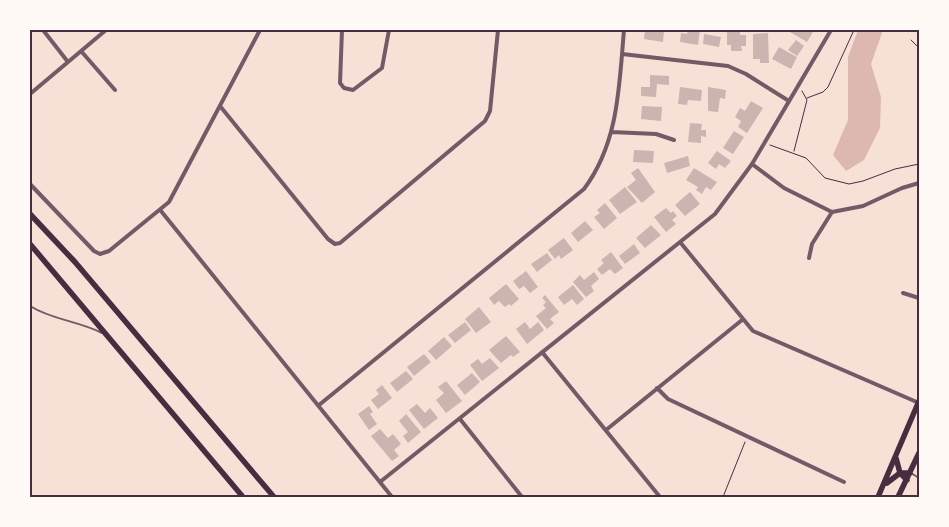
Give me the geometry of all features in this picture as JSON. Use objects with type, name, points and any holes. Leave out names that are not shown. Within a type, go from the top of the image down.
[{"type":"main road","points":[[30,214],[81,268],[274,497]]},
{"type":"main road","points":[[30,244],[243,497]]},
{"type":"main road","points":[[878,496],[919,402]]},
{"type":"main road","points":[[915,476],[919,453]]},
{"type":"main road","points":[[896,458],[900,473],[907,480]]},
{"type":"main road","points":[[915,476],[915,467],[919,459]]},
{"type":"main road","points":[[878,496],[891,478],[900,473],[915,476]]},
{"type":"main road","points":[[898,497],[907,480],[915,476]]},
{"type":"street","points":[[43,30],[68,62]]},
{"type":"street","points":[[30,94],[106,30]]},
{"type":"street","points":[[30,184],[91,249],[96,253],[105,253],[161,211],[169,202],[260,30]]},
{"type":"street","points":[[342,30],[340,83],[344,88],[353,90],[382,68],[389,30]]},
{"type":"street","points":[[220,106],[328,239],[335,244],[340,243],[485,121],[490,111],[498,30]]},
{"type":"street","points":[[319,405],[579,194],[597,169],[612,132],[618,108],[624,30],[617,30]]},
{"type":"street","points":[[380,482],[715,214],[752,164],[831,30]]},
{"type":"street","points":[[81,51],[115,90]]},
{"type":"street","points":[[622,54],[728,66],[746,74],[789,101]]},
{"type":"street","points":[[612,132],[656,134],[674,140]]},
{"type":"street","points":[[752,164],[784,188],[832,212],[863,206],[902,188],[919,183]]},
{"type":"street","points":[[161,211],[392,497]]},
{"type":"street","points":[[809,258],[812,244],[832,212]]},
{"type":"street","points":[[680,242],[742,320],[753,331],[919,402]]},
{"type":"street","points":[[903,293],[919,298]]},
{"type":"street","points":[[606,430],[742,320]]},
{"type":"street","points":[[542,352],[660,497]]},
{"type":"street","points":[[657,388],[668,399],[844,482]]},
{"type":"street","points":[[460,419],[522,497]]},
{"type":"lane","points":[[30,306],[44,313],[91,328],[110,338]]},
{"type":"path","points":[[807,98],[823,92],[828,87],[854,30]]},
{"type":"path","points":[[911,40],[919,48]]},
{"type":"path","points":[[801,90],[807,98]]},
{"type":"path","points":[[794,152],[807,98]]},
{"type":"path","points":[[768,144],[806,158],[825,178],[849,184],[863,182],[896,169],[919,164]]},
{"type":"path","points":[[723,497],[747,436]]},
{"type":"shaded area","points":[[858,30],[883,30],[871,64],[881,97],[880,128],[864,160],[846,171],[833,155],[848,120],[848,57]]},
{"type":"building","points":[[645,30],[664,31],[663,42],[644,39]]},
{"type":"building","points":[[688,30],[700,30],[698,45],[680,42],[681,33],[687,34]]},
{"type":"building","points":[[791,30],[814,30],[807,42],[790,32]]},
{"type":"building","points":[[727,31],[740,31],[740,35],[746,35],[746,46],[741,46],[742,51],[731,51],[731,45],[727,45]]},
{"type":"building","points":[[768,33],[769,63],[760,63],[760,59],[753,59],[753,34]]},
{"type":"building","points":[[704,34],[721,37],[719,47],[703,44]]},
{"type":"building","points":[[796,40],[804,46],[797,56],[788,50]]},
{"type":"building","points":[[779,47],[797,57],[791,69],[772,59]]},
{"type":"building","points":[[650,75],[669,76],[669,85],[657,84],[656,97],[641,96],[641,87],[650,87]]},
{"type":"building","points":[[680,87],[702,90],[701,101],[688,100],[687,105],[678,104]]},
{"type":"building","points":[[708,87],[726,90],[725,99],[720,98],[718,112],[708,111]]},
{"type":"building","points":[[751,101],[763,108],[747,133],[738,127],[741,121],[735,117],[740,108],[745,111]]},
{"type":"building","points":[[642,106],[662,107],[661,121],[641,119]]},
{"type":"building","points":[[690,123],[702,124],[701,130],[706,130],[706,137],[701,136],[701,143],[688,142]]},
{"type":"building","points":[[734,131],[744,137],[733,154],[723,148]]},
{"type":"building","points":[[634,150],[654,151],[653,163],[633,162]]},
{"type":"building","points":[[717,151],[731,161],[725,168],[719,164],[716,169],[708,163]]},
{"type":"building","points":[[688,156],[690,166],[667,173],[664,163]]},
{"type":"building","points":[[638,168],[655,192],[642,203],[627,187],[636,180],[631,173]]},
{"type":"building","points":[[694,168],[717,182],[711,190],[706,187],[702,194],[696,190],[698,187],[686,180]]},
{"type":"building","points":[[625,187],[637,202],[620,214],[609,200]]},
{"type":"building","points":[[690,192],[700,204],[685,216],[675,205]]},
{"type":"building","points":[[605,203],[617,218],[604,229],[594,217],[600,213],[597,210]]},
{"type":"building","points":[[666,208],[671,213],[673,211],[677,216],[672,220],[676,224],[666,232],[654,217]]},
{"type":"building","points":[[585,221],[593,230],[578,242],[571,233]]},
{"type":"building","points":[[651,225],[661,235],[645,248],[636,238]]},
{"type":"building","points":[[564,238],[573,250],[561,259],[559,255],[555,259],[548,250]]},
{"type":"building","points":[[634,244],[640,253],[625,264],[619,256]]},
{"type":"building","points":[[611,252],[623,268],[615,274],[610,269],[602,275],[597,269],[604,263],[601,260]]},
{"type":"building","points":[[547,253],[552,260],[537,272],[531,264]]},
{"type":"building","points":[[526,271],[538,287],[530,293],[524,286],[519,289],[513,281]]},
{"type":"building","points":[[594,272],[599,279],[591,286],[594,291],[586,297],[573,282],[580,275],[584,280]]},
{"type":"building","points":[[506,284],[519,299],[511,306],[509,304],[505,307],[499,301],[494,305],[489,298]]},
{"type":"building","points":[[573,285],[584,299],[577,305],[572,299],[564,305],[558,297]]},
{"type":"building","points":[[545,295],[559,312],[550,319],[554,323],[547,329],[536,316],[546,308],[543,305],[546,302],[542,298]]},
{"type":"building","points":[[479,307],[491,322],[476,333],[465,319]]},
{"type":"building","points":[[465,322],[471,330],[455,343],[448,335]]},
{"type":"building","points":[[525,322],[530,329],[538,322],[544,330],[527,344],[516,329]]},
{"type":"building","points":[[506,336],[520,352],[513,357],[511,355],[501,363],[489,350]]},
{"type":"building","points":[[444,337],[452,346],[436,360],[428,351]]},
{"type":"building","points":[[424,354],[431,362],[414,376],[407,367]]},
{"type":"building","points":[[490,358],[499,368],[482,381],[470,365],[478,359],[482,364]]},
{"type":"building","points":[[406,371],[413,379],[397,392],[390,383]]},
{"type":"building","points":[[472,373],[480,382],[465,395],[457,385]]},
{"type":"building","points":[[446,381],[462,401],[446,413],[436,400],[444,393],[438,387]]},
{"type":"building","points":[[382,385],[392,398],[378,409],[371,400],[379,394],[376,390]]},
{"type":"building","points":[[417,404],[425,413],[430,408],[438,418],[424,429],[409,410]]},
{"type":"building","points":[[369,406],[373,412],[370,414],[377,424],[369,430],[358,414]]},
{"type":"building","points":[[406,414],[421,432],[408,443],[403,436],[408,432],[399,421]]},
{"type":"building","points":[[380,429],[388,438],[393,434],[401,444],[394,450],[399,456],[392,461],[371,436]]}]
